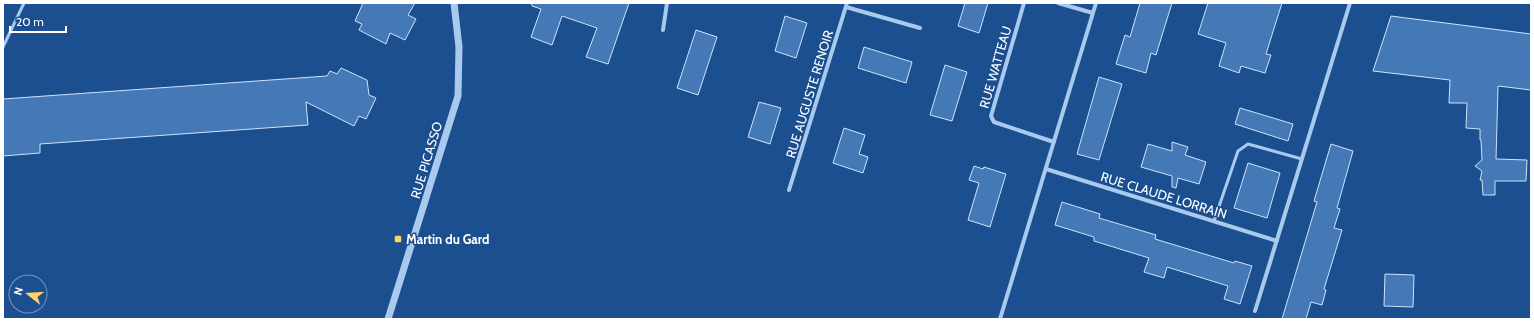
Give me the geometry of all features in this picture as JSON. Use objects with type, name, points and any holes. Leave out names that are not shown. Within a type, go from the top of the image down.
[{"type":"street","name":"RUE PICASSO","points":[[388,319],[458,96],[459,47],[454,3]]},
{"type":"street","points":[[663,30],[667,3]]},
{"type":"street","name":"RUE WATTEAU","points":[[1024,3],[991,116],[994,122],[1054,142]]},
{"type":"street","points":[[1058,3],[1093,13]]},
{"type":"street","points":[[1000,319],[1096,3]]},
{"type":"street","points":[[1255,311],[1350,3]]},
{"type":"street","points":[[847,5],[920,28]]},
{"type":"street","name":"RUE AUGUSTE RENOIR","points":[[789,190],[847,5]]},
{"type":"street","name":"RUE CLAUDE LORRAIN","points":[[1046,169],[1277,241]]},
{"type":"lane","points":[[3,47],[24,3]]},
{"type":"lane","points":[[1214,221],[1238,151],[1248,144],[1302,159]]},
{"type":"building","points":[[363,3],[415,3],[408,15],[416,19],[405,40],[390,33],[386,44],[359,30],[362,24],[355,21]]},
{"type":"building","points":[[532,3],[629,3],[608,64],[586,57],[597,28],[562,16],[552,45],[531,37],[541,9],[532,6]]},
{"type":"building","points":[[965,3],[988,3],[979,33],[958,26]]},
{"type":"building","points":[[1140,3],[1172,3],[1156,55],[1151,53],[1146,73],[1116,64],[1125,35],[1130,37]]},
{"type":"building","points":[[1208,3],[1282,3],[1266,54],[1271,55],[1265,73],[1241,66],[1239,73],[1219,66],[1226,43],[1198,34]]},
{"type":"building","points":[[785,16],[807,23],[796,58],[775,51]]},
{"type":"building","points":[[1391,16],[1531,34],[1531,90],[1498,86],[1496,159],[1527,160],[1526,181],[1495,181],[1495,195],[1483,195],[1482,180],[1480,180],[1482,171],[1475,166],[1482,160],[1480,129],[1466,128],[1467,103],[1449,103],[1450,80],[1373,71]]},
{"type":"building","points":[[696,30],[717,37],[698,95],[677,88]]},
{"type":"building","points":[[864,47],[912,62],[906,83],[858,68]]},
{"type":"building","points":[[945,65],[967,72],[952,121],[930,115]]},
{"type":"building","points":[[341,68],[367,80],[369,95],[376,98],[366,119],[359,116],[354,126],[306,102],[308,125],[40,144],[40,153],[3,156],[3,99],[327,76],[330,71],[337,74]]},
{"type":"building","points":[[1099,77],[1122,84],[1099,160],[1077,154]]},
{"type":"building","points":[[759,102],[781,108],[770,144],[748,137]]},
{"type":"building","points":[[1240,108],[1293,124],[1288,141],[1235,124]]},
{"type":"building","points":[[844,128],[865,135],[859,154],[868,157],[863,173],[833,163]]},
{"type":"building","points":[[1172,142],[1188,147],[1185,155],[1206,162],[1199,184],[1178,178],[1176,188],[1172,187],[1172,176],[1141,167],[1148,144],[1172,151]]},
{"type":"building","points":[[1331,144],[1353,151],[1337,208],[1340,209],[1334,228],[1342,230],[1324,289],[1326,290],[1322,305],[1311,302],[1306,319],[1282,319],[1317,202],[1314,201]]},
{"type":"building","points":[[1248,163],[1280,173],[1267,218],[1234,208]]},
{"type":"building","points":[[974,166],[983,169],[984,167],[1006,174],[990,227],[968,220],[979,183],[969,180]]},
{"type":"building","points":[[1062,202],[1100,214],[1099,218],[1156,235],[1155,239],[1234,263],[1235,261],[1252,266],[1240,304],[1224,299],[1228,286],[1167,267],[1164,278],[1144,272],[1149,258],[1094,241],[1094,237],[1055,225]]},
{"type":"building","points":[[1385,274],[1414,275],[1413,307],[1384,306]]},
{"type":"place","name":"Martin du Gard","points":[[398,239]]}]
